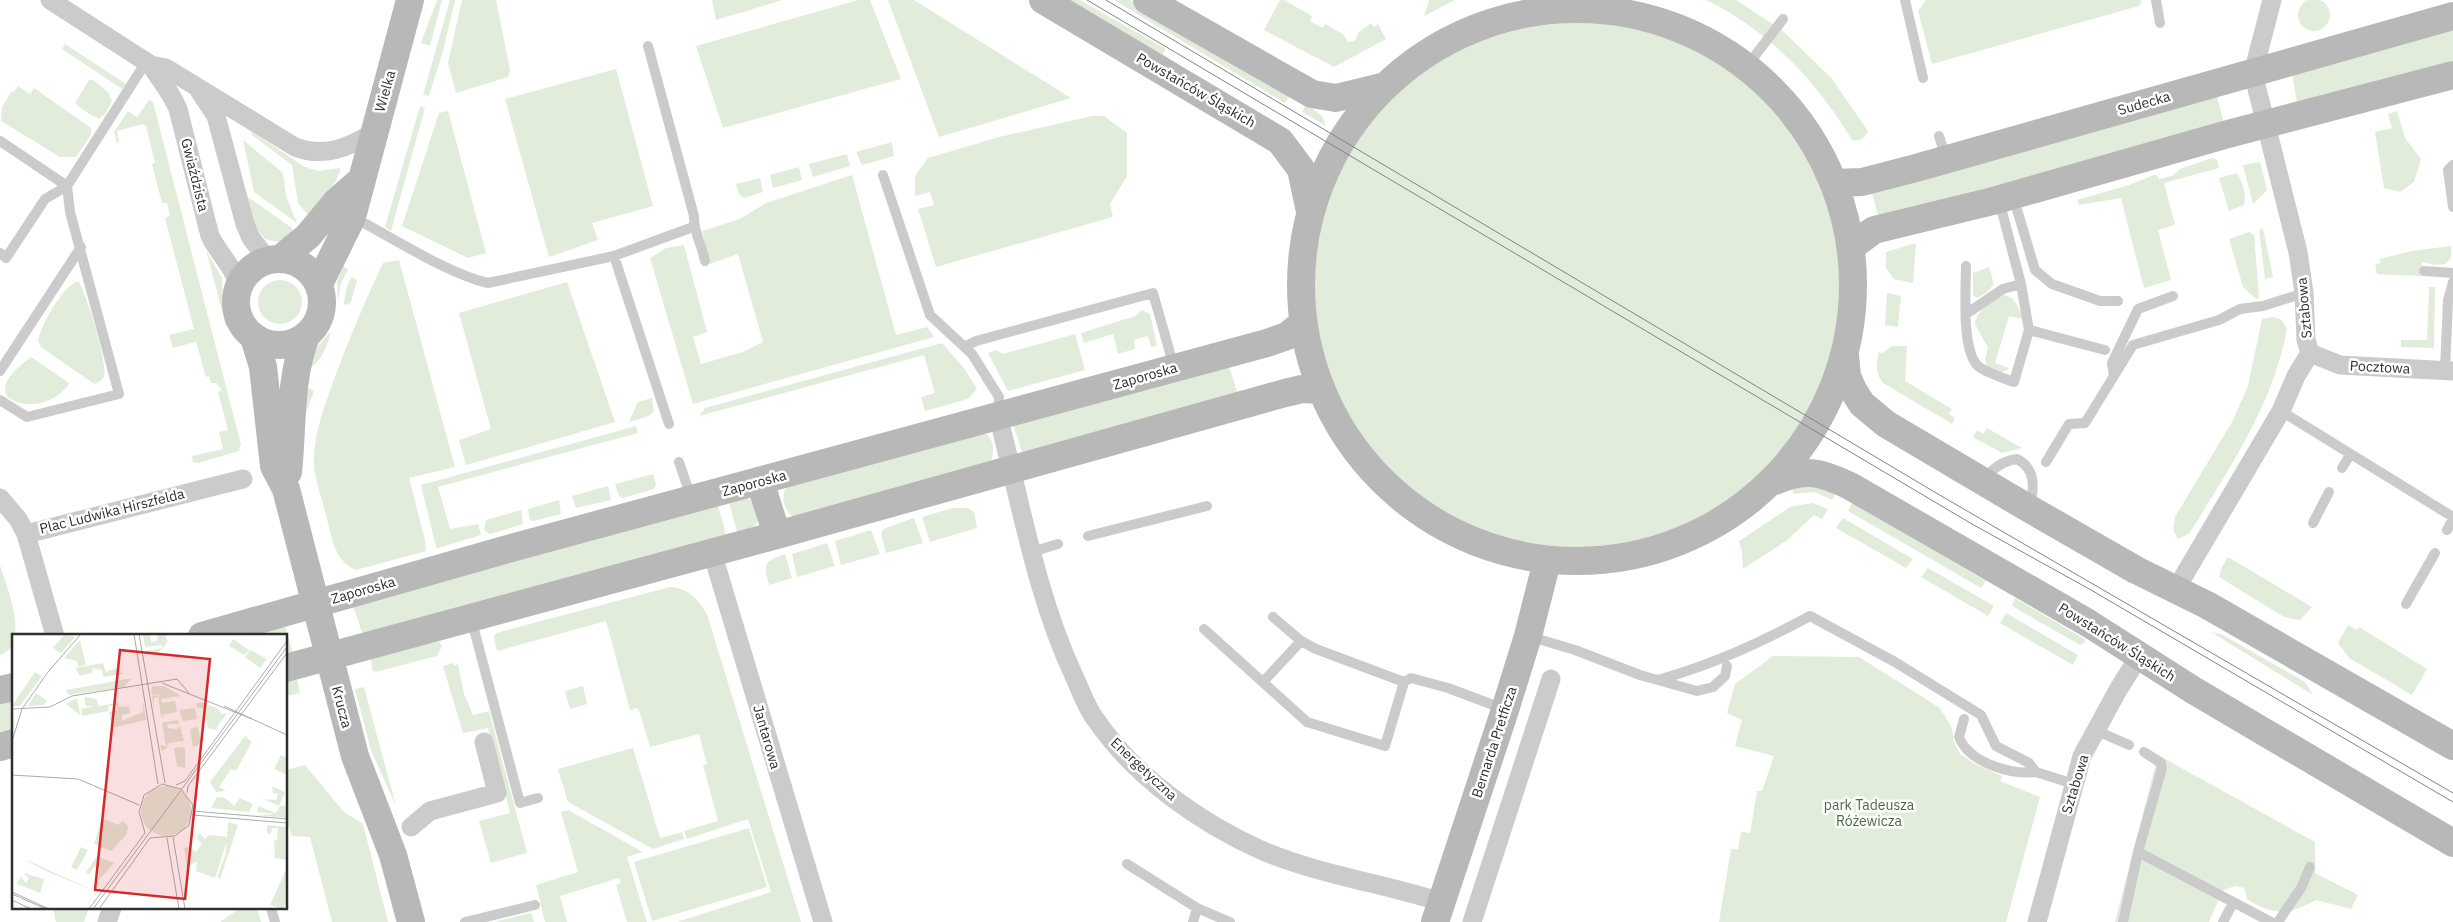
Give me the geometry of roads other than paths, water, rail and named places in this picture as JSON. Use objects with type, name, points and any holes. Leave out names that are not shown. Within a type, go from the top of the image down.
[{"type":"main road","name":"Wielka","points":[[319,284],[352,217],[360,181],[410,0]]},
{"type":"main road","name":"Powstańców Śląskich","points":[[1043,0],[1280,141],[1301,169],[1310,212]]},
{"type":"main road","points":[[1148,0],[1312,94],[1336,98],[1381,87]]},
{"type":"main road","points":[[1845,356],[1806,432],[1772,482],[1726,519],[1661,550],[1617,560],[1590,562],[1546,561],[1510,554],[1480,545],[1442,527],[1403,501],[1367,466],[1339,427],[1313,370],[1302,324],[1300,276],[1303,243],[1310,212],[1338,154],[1381,87],[1418,58],[1448,40],[1493,20],[1551,4],[1595,4],[1643,16],[1686,30],[1725,51],[1747,66],[1781,98],[1802,124],[1820,152],[1842,204],[1851,247],[1853,302],[1845,356],[1847,376],[1862,404],[1875,416],[2028,508],[2136,570],[2176,588],[2453,746]]},
{"type":"main road","name":"Sudecka","points":[[1834,183],[1862,182],[1942,147],[2253,73],[2449,13]]},
{"type":"main road","points":[[1851,247],[1874,230],[2006,197],[2228,134],[2453,75]]},
{"type":"main road","points":[[274,259],[290,260],[307,269],[319,284],[322,307],[320,318],[306,336],[286,345],[269,344],[254,337],[241,322],[236,302],[240,285],[254,267],[274,259],[308,236],[337,201],[360,181]]},
{"type":"main road","name":"Zaporoska","points":[[209,634],[1279,339],[1287,336],[1302,324]]},
{"type":"main road","name":"Krucza","points":[[286,489],[294,384],[300,352],[306,336]]},
{"type":"main road","name":"Krucza","points":[[254,337],[262,367],[274,466],[286,489],[355,756],[385,834],[411,922]]},
{"type":"main road","points":[[288,667],[777,535],[1150,429],[1292,391],[1310,388],[1321,390]]},
{"type":"main road","name":"Powstańców Śląskich","points":[[1772,482],[1795,473],[1807,472],[1831,476],[1863,492],[2080,618],[2392,810],[2453,843]]},
{"type":"main road","points":[[760,481],[777,535]]},
{"type":"main road","name":"Bernarda Pretficza","points":[[1438,912],[1528,636],[1546,561]]},
{"type":"street","name":"Gwiaździsta","points":[[50,0],[149,63],[166,68],[295,147],[308,152],[324,153],[353,145],[374,132]]},
{"type":"street","name":"Sztabowa","points":[[2176,588],[2281,411],[2296,376],[2310,353],[2306,340],[2304,293],[2298,252],[2264,126],[2253,73],[2272,0]]},
{"type":"street","name":"Gwiaździsta","points":[[149,63],[161,83],[168,90],[178,110],[210,236],[234,270],[240,285]]},
{"type":"street","name":"Gwiaździsta","points":[[195,87],[216,116],[250,238],[274,259]]},
{"type":"street","name":"Pocztowa","points":[[2310,353],[2340,365],[2449,370]]},
{"type":"street","name":"Energetyczna","points":[[998,416],[1056,638],[1094,719],[1114,744],[1166,792],[1216,827],[1265,851],[1304,866],[1438,912]]},
{"type":"street","name":"Plac Ludwika Hirszfelda","points":[[54,634],[26,534],[243,479]]},
{"type":"street","points":[[0,498],[18,519],[26,534]]},
{"type":"street","name":"Jantarowa","points":[[712,552],[823,922]]},
{"type":"street","name":"Sztabowa","points":[[2037,922],[2082,756],[2095,730],[2139,656]]},
{"type":"street","points":[[1472,922],[1551,679]]},
{"type":"street","points":[[411,827],[430,811],[497,793],[484,742]]},
{"type":"street","points":[[385,834],[411,827],[434,826]]},
{"type":"lane","points":[[1905,0],[1923,78]]},
{"type":"lane","points":[[2156,0],[2160,23]]},
{"type":"lane","points":[[1747,66],[1783,18]]},
{"type":"lane","points":[[648,46],[694,216],[693,227],[700,238],[706,261]]},
{"type":"lane","points":[[0,254],[6,258],[45,199],[68,186],[149,63]]},
{"type":"lane","points":[[0,141],[68,186]]},
{"type":"lane","points":[[2453,165],[2448,170],[2453,207]]},
{"type":"lane","points":[[883,175],[930,315],[966,346],[999,397],[998,416]]},
{"type":"lane","points":[[0,400],[27,417],[119,394],[81,247],[70,212],[68,186]]},
{"type":"lane","points":[[1966,266],[1965,324],[1972,358],[1979,366],[2014,382],[2029,330],[2006,197]]},
{"type":"lane","points":[[2006,197],[2035,270],[2052,284],[2100,301],[2118,301]]},
{"type":"lane","points":[[352,217],[470,277],[488,283],[614,256],[693,227]]},
{"type":"lane","points":[[0,371],[81,247]]},
{"type":"lane","points":[[614,256],[669,424]]},
{"type":"lane","points":[[2424,270],[2453,273]]},
{"type":"lane","points":[[2449,370],[2448,300],[2453,282]]},
{"type":"lane","points":[[1966,314],[2003,288],[2021,284]]},
{"type":"lane","points":[[966,346],[976,340],[1153,293],[1174,368]]},
{"type":"lane","points":[[2046,462],[2069,424],[2085,423],[2133,345],[2219,320],[2240,309],[2263,306],[2304,293]]},
{"type":"lane","points":[[2114,376],[2112,363],[2138,309],[2173,296]]},
{"type":"lane","points":[[2029,330],[2105,350]]},
{"type":"lane","points":[[2281,411],[2453,518],[2447,530]]},
{"type":"lane","points":[[2342,468],[2350,455]]},
{"type":"lane","points":[[1984,481],[1990,471],[2003,462],[2018,459],[2027,464],[2032,472],[2033,486],[2033,494],[2028,508]]},
{"type":"lane","points":[[680,462],[692,500]]},
{"type":"lane","points":[[2312,522],[2329,492]]},
{"type":"lane","points":[[1088,536],[1207,506]]},
{"type":"lane","points":[[1032,552],[1058,544]]},
{"type":"lane","points":[[2406,604],[2434,553]]},
{"type":"lane","points":[[1658,680],[1696,669],[1746,650],[1810,616],[1895,662],[1981,715],[1996,746],[2029,763],[2036,772]]},
{"type":"lane","points":[[470,617],[520,803],[538,798]]},
{"type":"lane","points":[[1273,617],[1301,641],[1374,672],[1404,682]]},
{"type":"lane","points":[[1204,629],[1307,722],[1384,746],[1404,682],[1410,678],[1426,681],[1505,710]]},
{"type":"lane","points":[[1528,636],[1571,648],[1618,668],[1697,691],[1713,687],[1725,676],[1727,666]]},
{"type":"lane","points":[[1263,682],[1301,641]]},
{"type":"lane","points":[[1964,719],[1959,736],[1965,749],[1972,755],[2011,772],[2036,772],[2074,784]]},
{"type":"lane","points":[[2095,730],[2130,745]]},
{"type":"lane","points":[[2123,922],[2138,852],[2162,768],[2157,760],[2144,752]]},
{"type":"lane","points":[[2138,852],[2208,887],[2233,903],[2271,922]]},
{"type":"lane","points":[[1127,864],[1197,908],[1230,922]]},
{"type":"lane","points":[[2278,922],[2301,888],[2310,867]]},
{"type":"lane","points":[[2223,922],[2233,903]]},
{"type":"lane","points":[[465,922],[535,905]]},
{"type":"lane","points":[[1193,922],[1197,908]]},
{"type":"tram line","points":[[1087,0],[1972,524],[2091,590],[2453,802]]},
{"type":"tram line","points":[[1106,0],[1943,497],[2453,793]]},
{"type":"park label","name":"park Tadeusza Różewicza","points":[[1869,814]]}]
